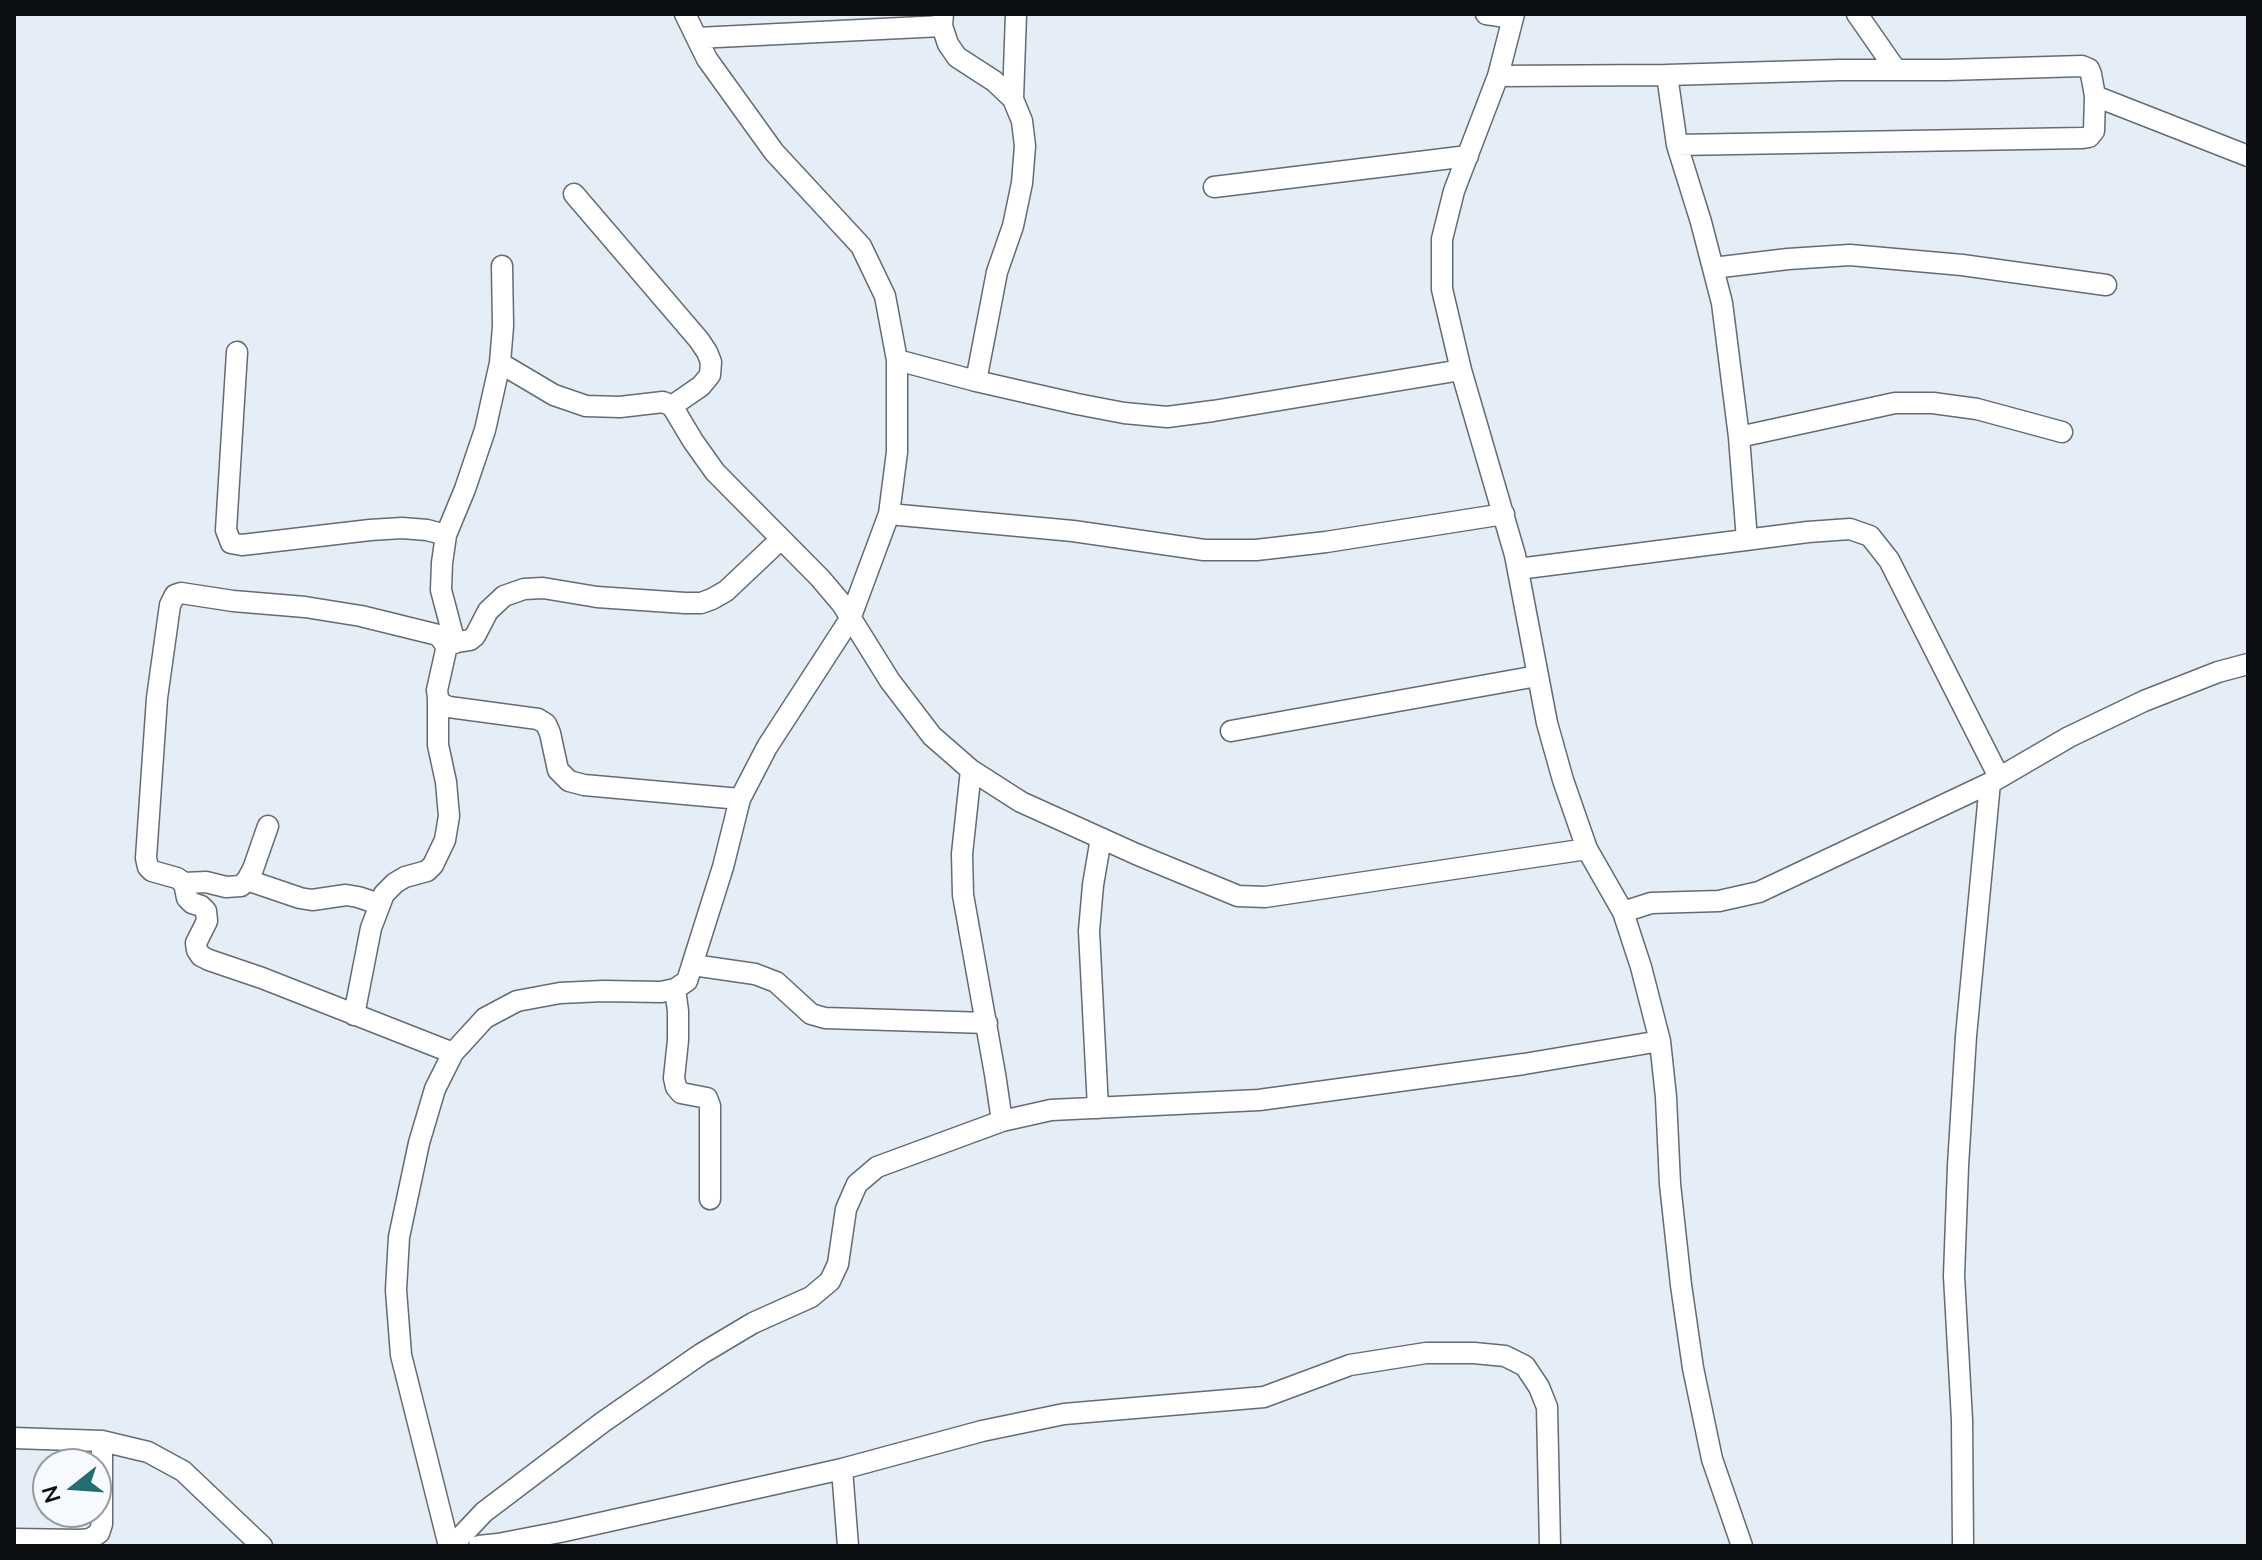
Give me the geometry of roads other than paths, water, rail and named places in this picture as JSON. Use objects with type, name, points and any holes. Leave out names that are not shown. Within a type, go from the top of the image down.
[{"type":"street","points":[[451,1546],[401,1355],[396,1290],[399,1237],[419,1143],[435,1089],[453,1053],[485,1018],[517,1001],[560,993],[661,992],[675,989],[687,981],[723,867],[740,799],[767,747],[850,619],[889,514],[897,452],[897,360],[885,296],[861,246],[774,152],[707,59],[686,14],[703,14]]},
{"type":"street","points":[[976,381],[997,272],[1013,226],[1022,183],[1024,133],[1013,99],[1016,14]]},
{"type":"street","points":[[1486,14],[1514,16],[1498,76],[1454,191],[1442,239],[1442,289],[1461,370],[1518,569],[1547,723],[1563,780],[1587,849],[1623,912],[1660,1041],[1670,1184],[1693,1368],[1712,1459],[1742,1546]]},
{"type":"street","points":[[1857,14],[1896,70]]},
{"type":"street","points":[[697,38],[943,20],[948,44],[957,57],[994,81],[1013,99]]},
{"type":"street","points":[[1498,76],[2082,66],[2089,69],[2095,96],[2094,131],[2089,137],[1677,145]]},
{"type":"street","points":[[1667,75],[1677,145],[1722,303],[1739,437],[1747,540]]},
{"type":"street","points":[[2095,96],[2248,156]]},
{"type":"street","points":[[1214,187],[1468,156]]},
{"type":"street","points":[[574,194],[707,352],[711,362],[710,375],[701,386],[672,406]]},
{"type":"street","points":[[1713,268],[1850,255],[1962,265],[2106,285]]},
{"type":"street","points":[[354,1015],[371,928],[384,894],[405,877],[427,871],[445,840],[449,816],[438,745],[437,690],[450,644],[441,590],[442,563],[446,535],[485,430],[500,363],[502,266]]},
{"type":"street","points":[[237,352],[226,530],[231,543],[242,545],[402,528],[446,535]]},
{"type":"street","points":[[897,360],[976,381],[1124,413],[1167,417],[1461,370]]},
{"type":"street","points":[[500,363],[554,395],[586,406],[620,407],[663,402],[672,406],[715,472],[842,604],[890,681],[932,736],[971,770],[1021,802],[1101,838],[1238,896],[1265,897],[1587,849]]},
{"type":"street","points":[[1739,437],[1895,403],[1933,403],[1977,409],[2062,432]]},
{"type":"street","points":[[889,514],[1073,531],[1204,550],[1256,550],[1326,542],[1504,514]]},
{"type":"street","points":[[1518,569],[1808,532],[1850,529],[1870,536],[1889,560],[1994,780],[1966,1036],[1955,1245],[1963,1546]]},
{"type":"street","points":[[268,826],[247,880],[241,886],[184,883],[148,867],[146,858],[157,698],[170,605],[175,595],[181,593],[305,607],[361,616],[438,635],[450,644],[470,640],[488,611],[504,596],[524,589],[543,588],[597,597],[701,603],[726,591],[780,540]]},
{"type":"street","points":[[1623,912],[1651,903],[1719,901],[1759,892],[1994,780],[2069,737],[2144,701],[2218,672],[2248,664]]},
{"type":"street","points":[[1231,731],[1537,676]]},
{"type":"street","points":[[438,698],[449,707],[538,719],[546,724],[558,770],[569,781],[584,785],[740,799]]},
{"type":"street","points":[[971,770],[962,854],[963,895],[1002,1121]]},
{"type":"street","points":[[1098,1108],[1089,931],[1101,838]]},
{"type":"street","points":[[247,880],[300,898],[312,900],[346,895],[379,904]]},
{"type":"street","points":[[184,883],[187,898],[201,906],[208,916],[196,943],[201,956],[453,1053]]},
{"type":"street","points":[[693,965],[755,974],[776,982],[811,1014],[825,1018],[987,1023]]},
{"type":"street","points":[[675,989],[678,1040],[674,1078],[681,1093],[707,1098],[710,1106],[710,1199]]},
{"type":"street","points":[[451,1546],[484,1512],[603,1422],[701,1354],[753,1323],[811,1297],[830,1281],[838,1264],[846,1209],[857,1184],[877,1167],[1002,1121],[1051,1110],[1259,1100],[1524,1064],[1660,1041]]},
{"type":"street","points":[[479,1546],[560,1532],[842,1469],[982,1431],[1064,1414],[1264,1397],[1350,1365],[1426,1353],[1505,1356],[1525,1366],[1539,1387],[1547,1407],[1550,1546]]},
{"type":"street","points":[[14,1438],[102,1441],[148,1452],[183,1471],[262,1546]]},
{"type":"street","points":[[14,1539],[81,1540],[99,1533],[102,1524],[102,1441]]},
{"type":"street","points":[[842,1469],[848,1546]]}]
